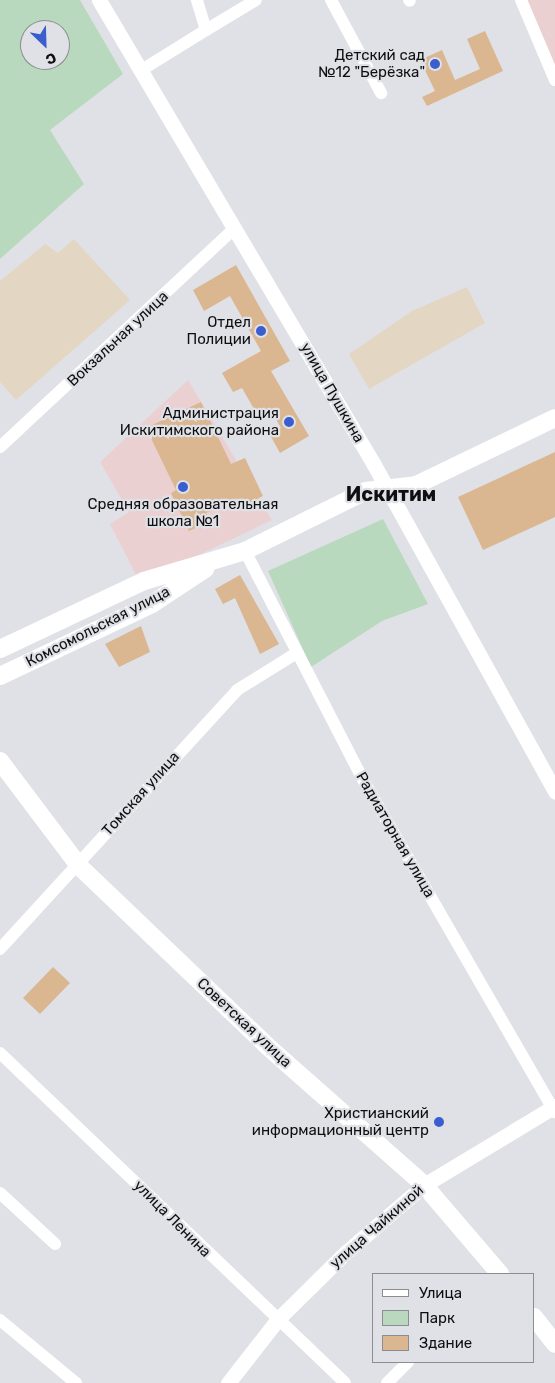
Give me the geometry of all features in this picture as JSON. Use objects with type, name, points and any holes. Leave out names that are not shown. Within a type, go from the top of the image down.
[{"type":"main road","name":"Комсомольская улица","points":[[0,649],[144,581],[220,560],[245,551],[366,491],[416,484],[555,418]]},
{"type":"main road","name":"Комсомольская улица","points":[[0,676],[152,604],[220,560]]},
{"type":"main road","name":"Советская улица","points":[[0,761],[79,866],[266,1045],[424,1185],[499,1273]]},
{"type":"main road","points":[[535,1318],[555,1344]]},
{"type":"street","name":"улица Пушкина","points":[[99,0],[387,488],[555,792]]},
{"type":"street","points":[[196,0],[206,30]]},
{"type":"street","points":[[140,71],[256,0]]},
{"type":"street","points":[[331,0],[381,93]]},
{"type":"street","points":[[521,0],[555,80]]},
{"type":"street","name":"Вокзальная улица","points":[[0,447],[235,228]]},
{"type":"street","name":"Радиаторная улица","points":[[245,551],[295,654],[554,1109]]},
{"type":"street","name":"Томская улица","points":[[0,950],[79,866],[237,690],[295,654]]},
{"type":"street","name":"улица Ленина","points":[[0,1053],[345,1383]]},
{"type":"street","name":"улица Чайкиной","points":[[228,1383],[278,1319],[345,1253],[424,1185],[554,1109]]},
{"type":"street","points":[[0,1193],[55,1244]]},
{"type":"street","points":[[0,1320],[76,1383]]},
{"type":"street","points":[[387,1383],[407,1363]]},
{"type":"shaded area","points":[[521,0],[555,0],[555,75]]},
{"type":"shaded area","points":[[74,239],[130,300],[16,400],[0,382],[0,281],[45,244],[58,253]]},
{"type":"shaded area","points":[[467,287],[485,323],[369,389],[349,354],[412,311]]},
{"type":"shaded area","name":"Средняя образовательная школа №1","points":[[188,380],[272,520],[140,583],[110,524],[129,512],[100,462]]},
{"type":"green space","points":[[0,0],[80,0],[123,74],[50,130],[84,184],[0,259]]},
{"type":"green space","points":[[383,519],[428,604],[382,621],[311,667],[268,571]]},
{"type":"building","name":"Детский сад №12 \"Берёзка\"","points":[[485,31],[503,71],[427,106],[422,97],[435,91],[420,60],[442,50],[455,80],[480,69],[467,39]]},
{"type":"building","name":"Отдел Полиции","points":[[236,265],[290,361],[271,371],[309,436],[280,453],[270,435],[281,428],[270,409],[258,416],[242,388],[233,392],[222,373],[261,351],[230,296],[204,311],[193,290]]},
{"type":"building","points":[[201,402],[231,464],[245,458],[263,496],[241,507],[237,498],[206,513],[210,521],[189,531],[171,493],[176,490],[146,428]]},
{"type":"building","points":[[555,452],[555,517],[483,550],[458,497]]},
{"type":"building","points":[[240,575],[279,644],[260,654],[235,598],[223,604],[215,589]]},
{"type":"building","points":[[141,626],[150,652],[119,667],[105,644]]},
{"type":"building","points":[[53,967],[70,983],[40,1014],[23,998]]},
{"type":"place","name":"Детский сад №12 \"Берёзка\"","points":[[435,64]]},
{"type":"place","name":"Отдел Полиции","points":[[261,331]]},
{"type":"place","name":"Администрация Искитимского района","points":[[289,422]]},
{"type":"place","name":"Средняя образовательная школа №1","points":[[183,487]]},
{"type":"place","name":"Христианский информационный центр","points":[[439,1122]]},
{"type":"district","name":"Искитим","points":[[391,494]]}]
